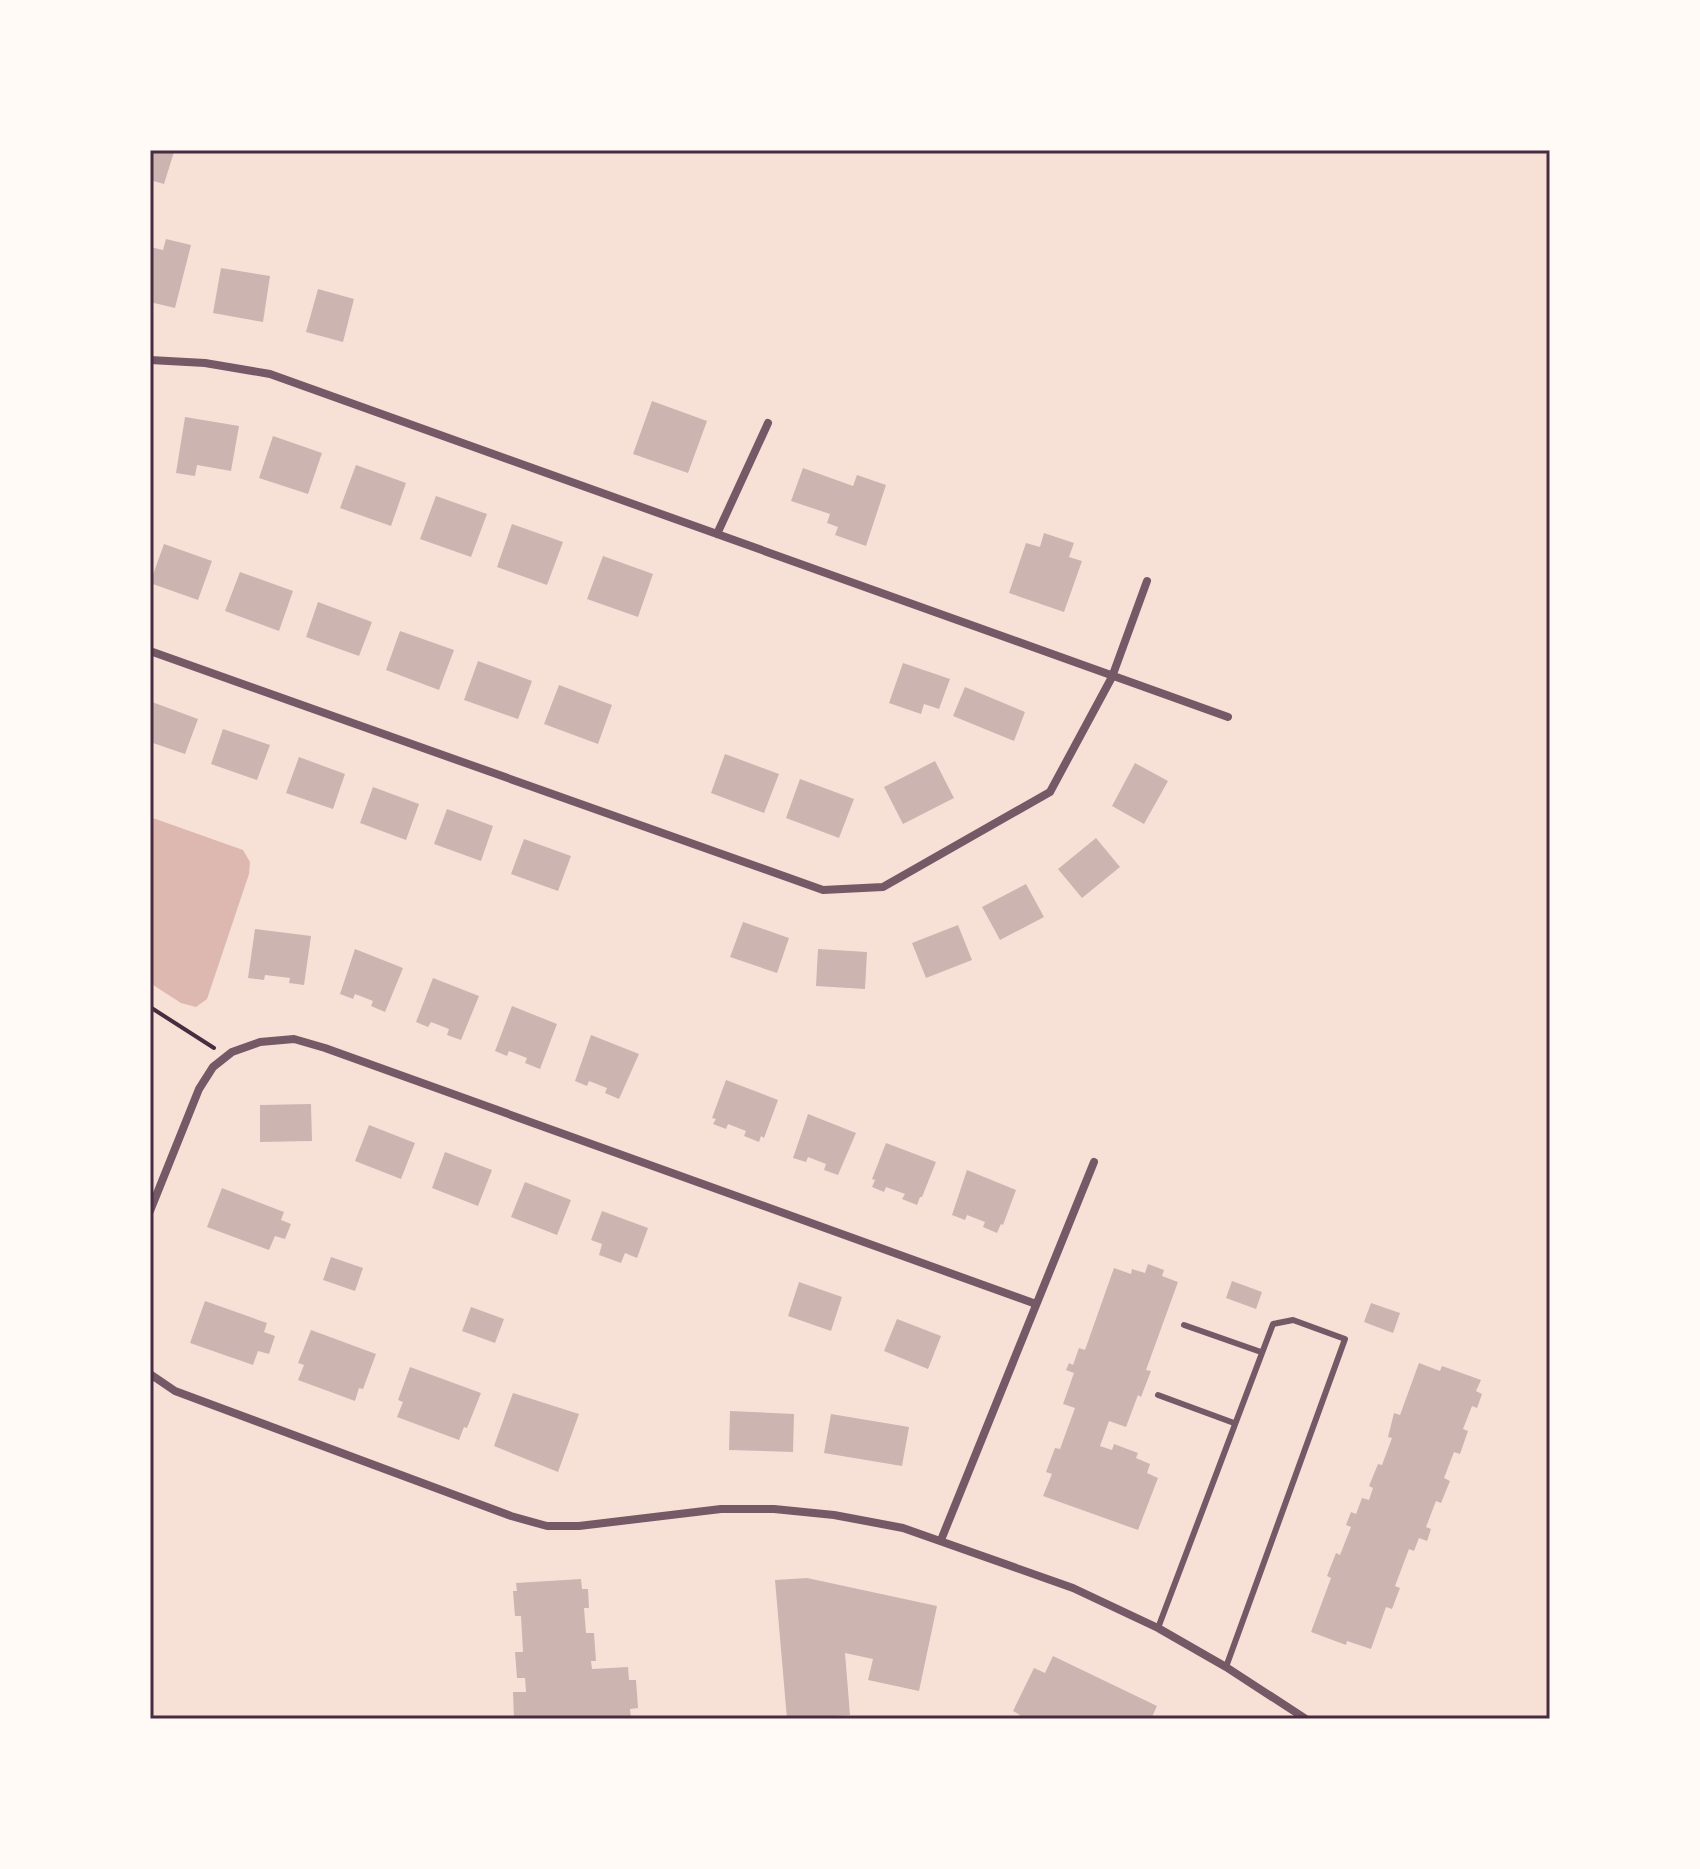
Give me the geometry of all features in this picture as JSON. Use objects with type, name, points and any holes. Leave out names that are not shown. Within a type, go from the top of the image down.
[{"type":"street","points":[[150,360],[205,363],[270,374],[1228,717]]},
{"type":"street","points":[[717,534],[768,423]]},
{"type":"street","points":[[150,651],[823,890],[883,887],[1050,792],[1112,677],[1147,581]]},
{"type":"street","points":[[150,1211],[199,1089],[213,1067],[226,1056],[260,1042],[294,1039],[1036,1304]]},
{"type":"street","points":[[941,1540],[1094,1162]]},
{"type":"street","points":[[150,1374],[175,1391],[511,1516],[547,1526],[579,1526],[721,1509],[774,1509],[834,1515],[903,1528],[1073,1588],[1158,1628],[1306,1719]]},
{"type":"lane","points":[[1158,1628],[1273,1324],[1293,1320],[1345,1339],[1226,1667]]},
{"type":"lane","points":[[1184,1325],[1261,1352]]},
{"type":"lane","points":[[1158,1395],[1234,1423]]},
{"type":"path","points":[[150,1007],[226,1056]]},
{"type":"shaded area","points":[[150,817],[243,850],[250,862],[249,874],[207,999],[196,1007],[181,1003],[150,983]]},
{"type":"building","points":[[150,150],[174,152],[164,184],[150,180]]},
{"type":"building","points":[[166,239],[191,245],[175,308],[150,302],[150,247],[163,250]]},
{"type":"building","points":[[221,268],[270,276],[263,322],[213,313]]},
{"type":"building","points":[[318,289],[354,299],[343,342],[306,332]]},
{"type":"building","points":[[652,401],[707,421],[688,473],[633,454]]},
{"type":"building","points":[[185,417],[239,426],[231,471],[197,465],[195,476],[176,473]]},
{"type":"building","points":[[273,436],[322,453],[308,494],[259,478]]},
{"type":"building","points":[[356,465],[406,483],[391,526],[340,508]]},
{"type":"building","points":[[803,468],[853,486],[857,475],[886,485],[866,546],[835,535],[838,527],[827,523],[830,514],[791,501]]},
{"type":"building","points":[[436,496],[487,514],[471,557],[420,539]]},
{"type":"building","points":[[512,524],[563,542],[547,585],[497,567]]},
{"type":"building","points":[[1044,533],[1074,543],[1069,557],[1082,561],[1064,612],[1009,593],[1026,543],[1040,547]]},
{"type":"building","points":[[164,544],[212,561],[198,600],[150,583]]},
{"type":"building","points":[[603,556],[653,574],[638,617],[587,599]]},
{"type":"building","points":[[240,572],[293,591],[279,631],[225,611]]},
{"type":"building","points":[[318,602],[372,622],[359,656],[306,637]]},
{"type":"building","points":[[400,631],[454,650],[439,690],[386,670]]},
{"type":"building","points":[[478,661],[532,681],[518,719],[464,700]]},
{"type":"building","points":[[903,663],[950,679],[939,709],[924,704],[921,714],[889,703]]},
{"type":"building","points":[[559,685],[612,705],[598,744],[544,724]]},
{"type":"building","points":[[965,687],[1025,712],[1014,741],[953,716]]},
{"type":"building","points":[[152,702],[198,719],[185,754],[150,742]]},
{"type":"building","points":[[223,729],[270,745],[257,780],[211,764]]},
{"type":"building","points":[[725,754],[779,774],[764,813],[711,793]]},
{"type":"building","points":[[299,757],[345,774],[333,809],[286,793]]},
{"type":"building","points":[[935,761],[954,798],[903,824],[884,787]]},
{"type":"building","points":[[1135,763],[1168,781],[1144,824],[1112,806]]},
{"type":"building","points":[[800,779],[854,799],[839,838],[786,818]]},
{"type":"building","points":[[373,787],[419,804],[406,840],[360,823]]},
{"type":"building","points":[[447,809],[493,826],[481,861],[434,844]]},
{"type":"building","points":[[1096,838],[1120,867],[1082,898],[1058,869]]},
{"type":"building","points":[[524,839],[571,856],[558,891],[511,874]]},
{"type":"building","points":[[1026,884],[1044,917],[1000,940],[982,907]]},
{"type":"building","points":[[743,922],[789,938],[777,973],[730,957]]},
{"type":"building","points":[[958,925],[972,960],[926,978],[912,943]]},
{"type":"building","points":[[255,929],[311,936],[304,985],[289,983],[290,978],[265,975],[264,980],[248,978]]},
{"type":"building","points":[[355,949],[403,968],[385,1012],[371,1006],[373,1001],[355,994],[353,999],[340,994]]},
{"type":"building","points":[[818,949],[867,952],[865,989],[816,986]]},
{"type":"building","points":[[433,978],[479,996],[461,1040],[447,1035],[449,1029],[431,1022],[428,1027],[416,1022]]},
{"type":"building","points":[[512,1006],[557,1024],[540,1069],[525,1063],[527,1058],[509,1051],[507,1056],[495,1051]]},
{"type":"building","points":[[591,1035],[639,1054],[619,1099],[605,1093],[607,1088],[589,1081],[587,1086],[575,1081]]},
{"type":"building","points":[[726,1080],[778,1100],[764,1138],[761,1136],[759,1142],[744,1136],[746,1131],[728,1124],[726,1129],[713,1124],[716,1119],[712,1118]]},
{"type":"building","points":[[311,1104],[312,1141],[260,1142],[260,1105]]},
{"type":"building","points":[[808,1114],[856,1133],[838,1175],[824,1170],[826,1164],[808,1157],[806,1162],[793,1158]]},
{"type":"building","points":[[369,1125],[415,1143],[401,1179],[355,1161]]},
{"type":"building","points":[[886,1143],[936,1162],[917,1205],[902,1199],[905,1194],[886,1187],[884,1192],[872,1187],[875,1180],[872,1179]]},
{"type":"building","points":[[445,1152],[492,1170],[478,1206],[432,1188]]},
{"type":"building","points":[[967,1170],[1016,1190],[997,1233],[983,1227],[985,1222],[967,1215],[965,1220],[952,1215]]},
{"type":"building","points":[[525,1182],[571,1200],[557,1235],[511,1217]]},
{"type":"building","points":[[222,1188],[284,1212],[281,1220],[291,1224],[285,1239],[275,1236],[269,1250],[207,1227]]},
{"type":"building","points":[[602,1211],[648,1228],[637,1258],[625,1253],[621,1263],[599,1255],[602,1244],[591,1240]]},
{"type":"building","points":[[331,1257],[363,1268],[355,1291],[323,1280]]},
{"type":"building","points":[[1148,1264],[1164,1270],[1162,1276],[1178,1282],[1146,1370],[1151,1371],[1141,1397],[1138,1395],[1126,1427],[1109,1421],[1100,1446],[1112,1450],[1114,1444],[1138,1453],[1136,1458],[1150,1464],[1147,1473],[1158,1478],[1138,1530],[1043,1496],[1052,1474],[1046,1472],[1055,1448],[1060,1449],[1075,1408],[1063,1404],[1074,1373],[1066,1370],[1069,1363],[1073,1365],[1079,1348],[1085,1350],[1114,1268],[1131,1274],[1132,1269],[1145,1273]]},
{"type":"building","points":[[1232,1281],[1262,1292],[1256,1309],[1226,1298]]},
{"type":"building","points":[[799,1282],[842,1297],[831,1331],[788,1316]]},
{"type":"building","points":[[205,1301],[267,1323],[264,1332],[275,1336],[269,1354],[258,1351],[253,1365],[190,1343]]},
{"type":"building","points":[[1371,1303],[1400,1313],[1393,1333],[1364,1322]]},
{"type":"building","points":[[471,1307],[504,1319],[495,1343],[462,1331]]},
{"type":"building","points":[[897,1319],[941,1336],[928,1369],[884,1351]]},
{"type":"building","points":[[311,1330],[376,1354],[363,1389],[359,1388],[355,1401],[298,1380],[304,1365],[298,1363]]},
{"type":"building","points":[[1419,1363],[1440,1371],[1442,1366],[1481,1380],[1476,1391],[1482,1394],[1477,1408],[1472,1406],[1463,1429],[1468,1431],[1460,1454],[1454,1452],[1444,1478],[1450,1481],[1441,1503],[1436,1501],[1426,1527],[1431,1529],[1427,1541],[1419,1538],[1414,1551],[1409,1549],[1395,1586],[1400,1588],[1392,1609],[1386,1607],[1371,1649],[1347,1641],[1346,1645],[1311,1632],[1331,1578],[1327,1576],[1336,1553],[1340,1555],[1351,1527],[1346,1525],[1351,1512],[1356,1514],[1362,1498],[1369,1500],[1373,1488],[1369,1486],[1378,1464],[1382,1465],[1392,1438],[1388,1437],[1394,1413],[1400,1415]]},
{"type":"building","points":[[410,1367],[481,1393],[459,1440],[397,1417],[403,1402],[398,1400]]},
{"type":"building","points":[[513,1393],[579,1414],[558,1472],[494,1446]]},
{"type":"building","points":[[730,1411],[794,1414],[793,1452],[729,1450]]},
{"type":"building","points":[[831,1414],[909,1427],[902,1466],[824,1453]]},
{"type":"building","points":[[807,1578],[937,1606],[919,1691],[868,1680],[873,1659],[845,1653],[850,1715],[787,1719],[775,1580]]},
{"type":"building","points":[[581,1579],[582,1589],[588,1589],[589,1608],[584,1608],[586,1633],[594,1633],[596,1661],[591,1661],[592,1669],[628,1667],[629,1680],[636,1680],[638,1708],[630,1709],[631,1719],[514,1719],[513,1692],[526,1692],[525,1678],[517,1678],[515,1652],[523,1652],[521,1616],[515,1616],[513,1591],[517,1591],[516,1583]]},
{"type":"building","points":[[1053,1656],[1157,1706],[1151,1719],[1018,1719],[1020,1715],[1013,1711],[1034,1668],[1045,1673]]}]
